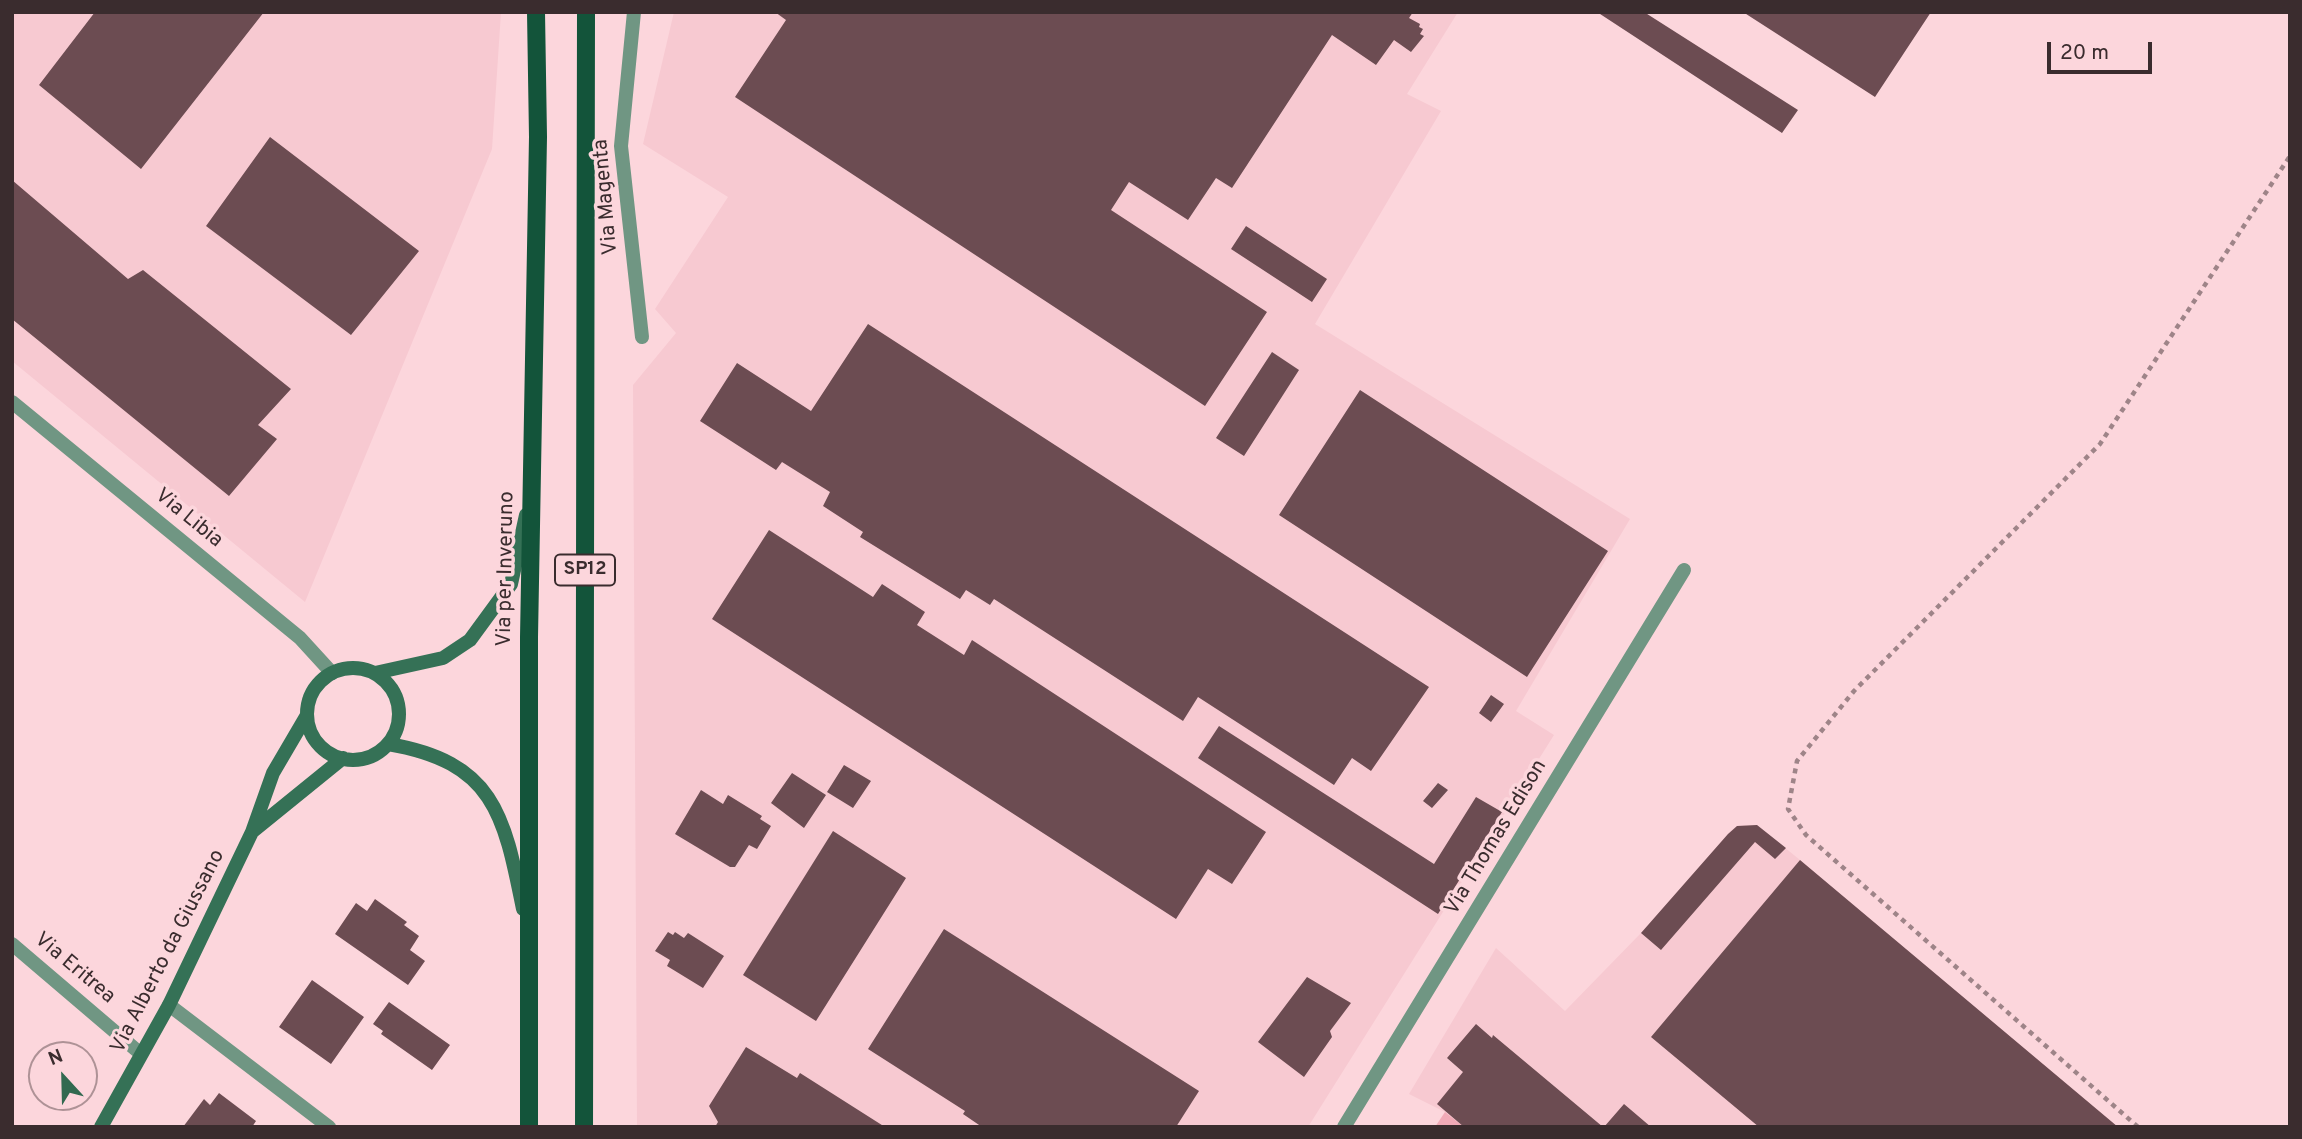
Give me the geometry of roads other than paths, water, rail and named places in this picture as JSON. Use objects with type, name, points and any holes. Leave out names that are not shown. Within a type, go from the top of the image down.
[{"type":"main road","name":"Via per Inveruno","points":[[529,1127],[531,493],[538,137],[536,12]]},
{"type":"main road","name":"SP12","points":[[584,1127],[586,12]]},
{"type":"street","name":"Via Magenta","points":[[634,12],[621,146],[642,337]]},
{"type":"street","name":"Via Libia","points":[[12,402],[300,638],[332,673]]},
{"type":"street","points":[[375,673],[386,681],[399,705],[399,719],[387,744],[367,757],[343,758],[318,743],[307,715],[314,691],[332,673],[346,668],[375,673],[443,658],[470,640],[512,584],[531,493]]},
{"type":"street","name":"Via Thomas Edison","points":[[1344,1127],[1684,570]]},
{"type":"street","name":"Via Alberto da Giussano","points":[[101,1127],[169,1005],[252,832],[274,773],[307,715]]},
{"type":"street","points":[[387,744],[424,750],[459,767],[485,791],[511,846],[531,948]]},
{"type":"street","name":"Via Alberto da Giussano","points":[[252,832],[343,758]]},
{"type":"street","name":"Via Eritrea","points":[[12,944],[141,1054]]},
{"type":"street","points":[[169,1005],[329,1127]]}]
